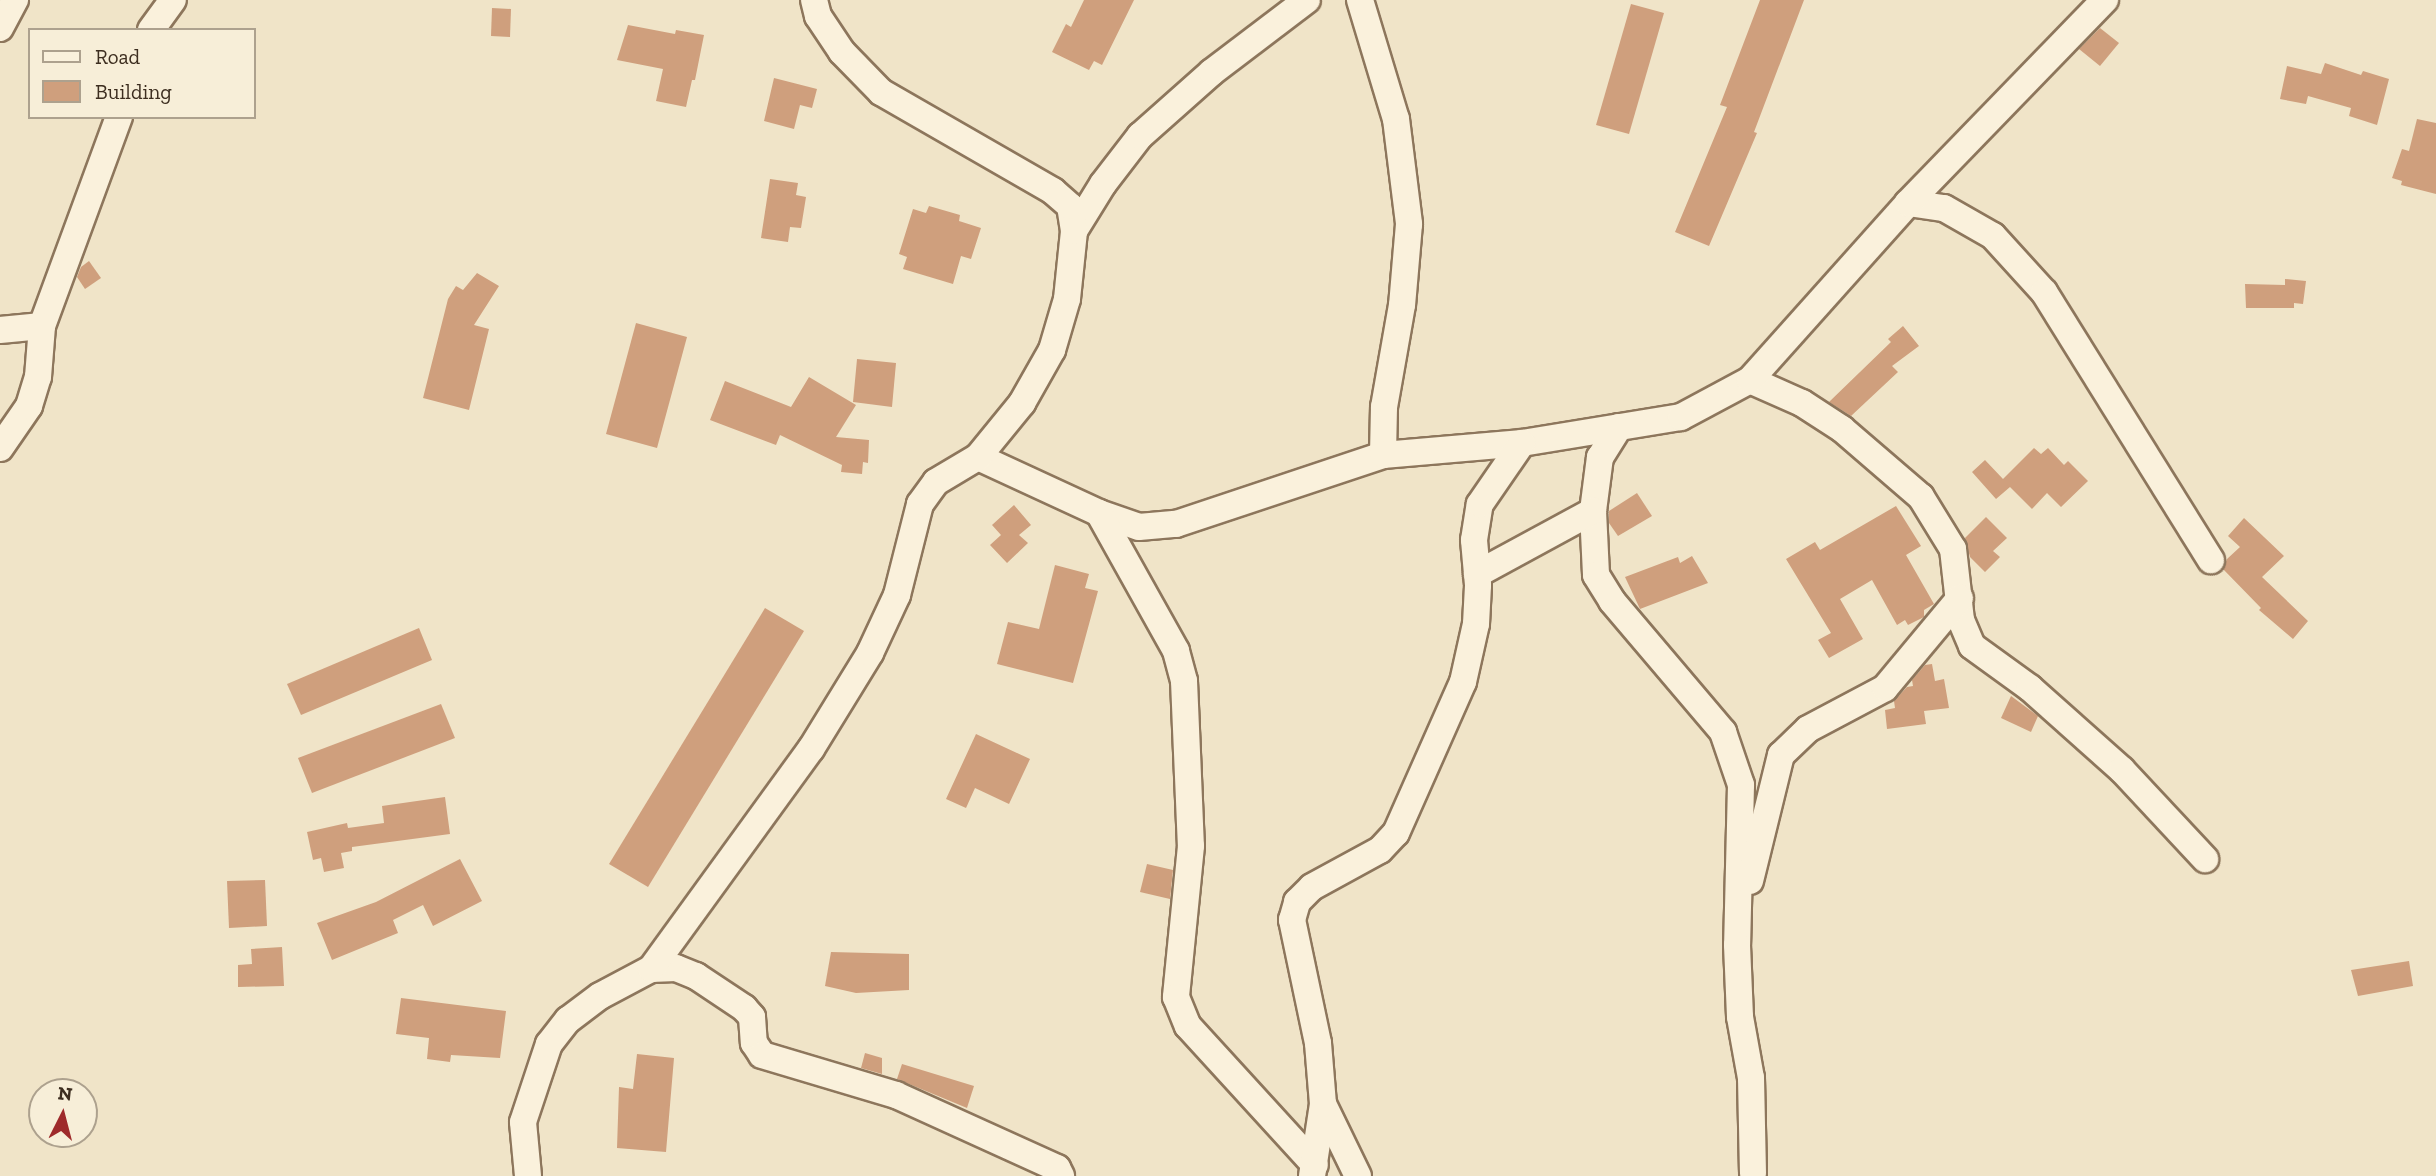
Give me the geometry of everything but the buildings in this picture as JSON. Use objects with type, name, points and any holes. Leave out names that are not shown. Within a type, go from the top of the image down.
[{"type":"street","points":[[0,28],[15,0]]},
{"type":"street","points":[[152,28],[173,0]]},
{"type":"street","points":[[651,969],[811,749],[870,653],[897,595],[920,504],[936,482],[978,457],[1022,403],[1052,350],[1067,299],[1074,230],[1070,206],[1054,191],[881,92],[842,52],[818,16],[814,0]]},
{"type":"street","points":[[1074,230],[1103,184],[1140,136],[1212,72],[1307,0]]},
{"type":"street","points":[[1360,0],[1396,119],[1409,224],[1402,305],[1384,407],[1383,455]]},
{"type":"street","points":[[978,457],[1099,513],[1139,527],[1176,524],[1383,455],[1522,443],[1681,417],[1750,380],[1908,203],[2105,0]]},
{"type":"street","points":[[0,448],[29,406],[38,377],[41,326],[118,119]]},
{"type":"street","points":[[1908,203],[1944,208],[1993,236],[2044,292],[2211,560]]},
{"type":"street","points":[[0,330],[41,326]]},
{"type":"street","points":[[1750,380],[1802,403],[1842,429],[1921,497],[1953,550],[1961,620],[1972,646],[2030,688],[2122,770],[2205,859]]},
{"type":"street","points":[[1619,427],[1600,457],[1593,510],[1596,575],[1612,601],[1723,732],[1741,785],[1737,945],[1740,1017],[1751,1077],[1753,1172]]},
{"type":"street","points":[[1314,1171],[1323,1104],[1318,1044],[1292,920],[1297,902],[1312,887],[1380,850],[1396,834],[1463,682],[1476,624],[1477,574],[1474,540],[1480,504],[1522,443]]},
{"type":"street","points":[[1477,574],[1593,510]]},
{"type":"street","points":[[1099,513],[1176,651],[1184,681],[1191,846],[1176,997],[1188,1026],[1314,1171]]},
{"type":"street","points":[[1737,945],[1770,790],[1781,755],[1808,729],[1885,688],[1960,598]]},
{"type":"street","points":[[528,1176],[523,1122],[550,1044],[568,1020],[600,996],[651,969],[676,968],[696,976],[744,1008],[752,1017],[754,1043],[762,1055],[897,1095],[1057,1168],[1061,1176]]},
{"type":"street","points":[[1323,1104],[1359,1176]]}]
